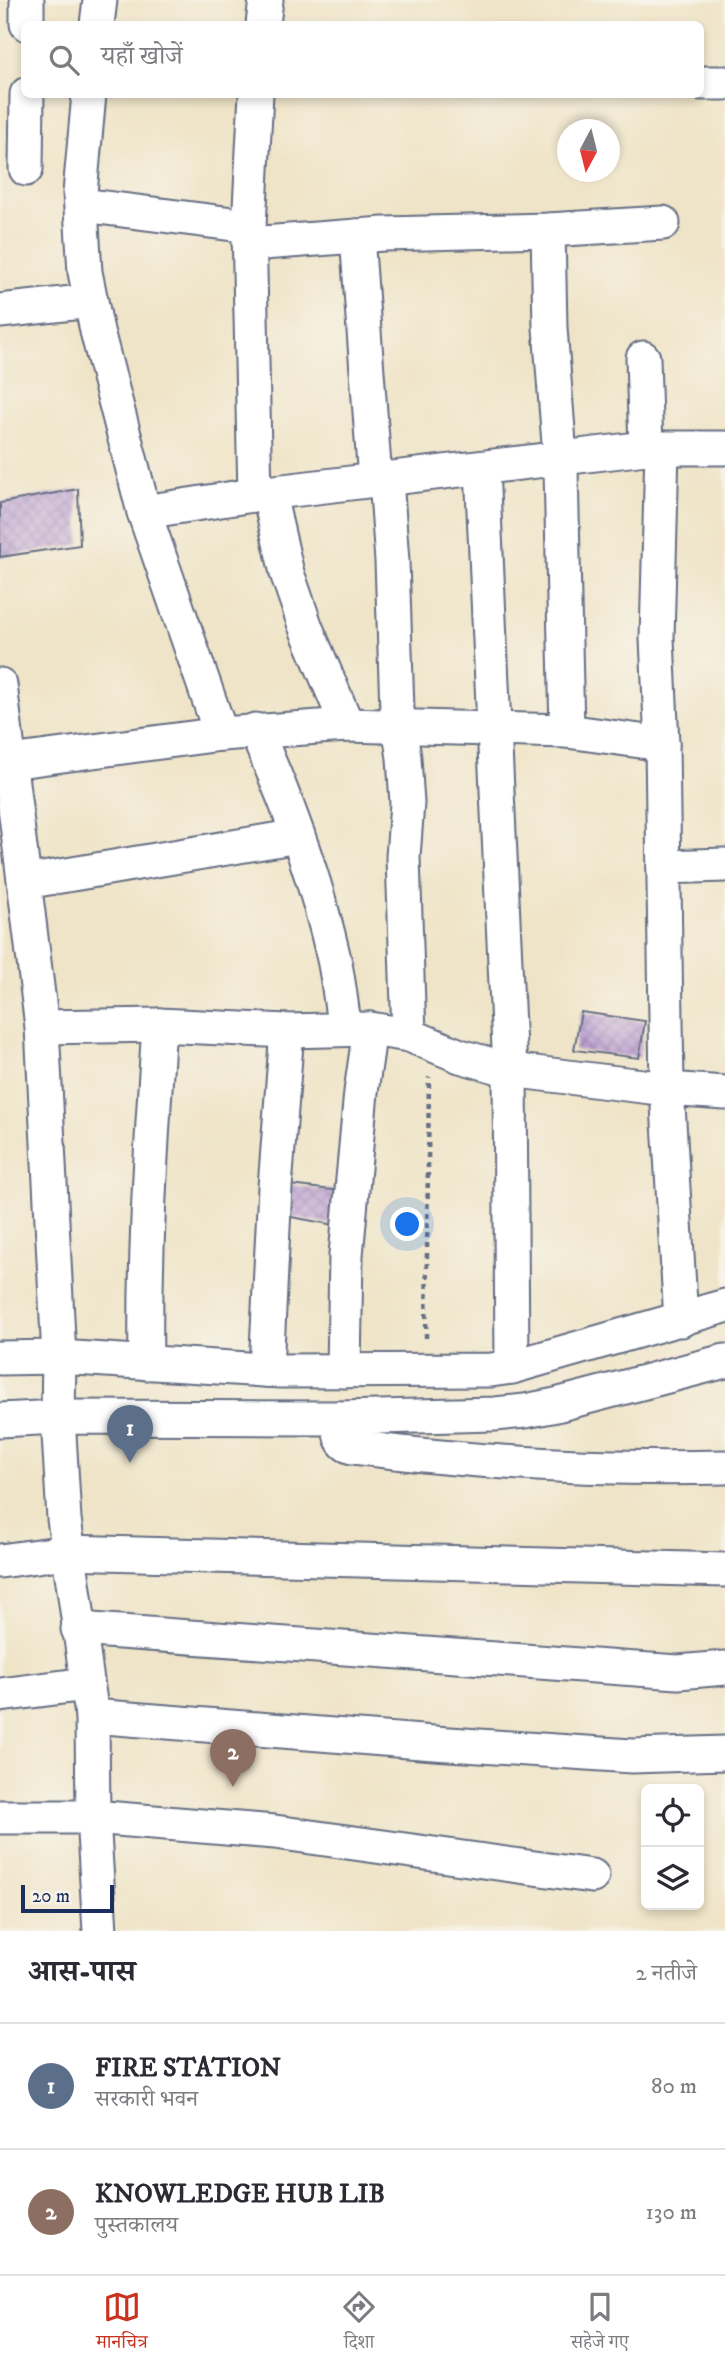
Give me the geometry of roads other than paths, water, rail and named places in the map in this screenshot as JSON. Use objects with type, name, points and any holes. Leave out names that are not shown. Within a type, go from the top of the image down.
[{"type":"street","points":[[27,0],[27,21]]},
{"type":"street","points":[[97,21],[100,0]]},
{"type":"street","points":[[263,21],[266,0]]},
{"type":"street","points":[[704,83],[725,83]]},
{"type":"street","points":[[26,169],[27,98]]},
{"type":"street","points":[[89,98],[82,205],[85,272],[91,301],[144,512],[221,734]]},
{"type":"street","points":[[256,98],[249,235],[261,494]]},
{"type":"street","points":[[82,205],[249,235],[356,236],[548,230],[663,223]]},
{"type":"street","points":[[548,230],[550,328],[561,458],[567,731]]},
{"type":"street","points":[[356,236],[380,479],[407,803],[403,857],[421,1040]]},
{"type":"street","points":[[0,311],[91,301]]},
{"type":"street","points":[[643,358],[654,448],[657,639],[663,744],[667,1089],[681,1320]]},
{"type":"street","points":[[144,512],[261,494],[561,458],[654,448],[725,448]]},
{"type":"street","points":[[482,468],[510,1069],[512,1367]]},
{"type":"street","points":[[261,494],[269,495],[287,573],[306,628],[347,725]]},
{"type":"street","points":[[0,685],[42,1027],[59,1357],[58,1417],[67,1552],[89,1700],[100,1931]]},
{"type":"street","points":[[10,762],[256,730],[347,725],[567,731],[663,744]]},
{"type":"street","points":[[256,730],[283,791],[318,896],[335,962],[357,1029],[361,1092],[346,1255],[344,1371]]},
{"type":"street","points":[[25,882],[298,836]]},
{"type":"street","points":[[664,867],[725,865]]},
{"type":"street","points":[[42,1027],[159,1025],[287,1031],[357,1029],[421,1040],[510,1069],[667,1089],[725,1093]]},
{"type":"street","points":[[146,1363],[150,1142],[159,1025]]},
{"type":"street","points":[[266,1370],[275,1187],[287,1031]]},
{"type":"street","points":[[0,1357],[59,1357],[266,1370],[491,1370],[512,1367],[725,1306]]},
{"type":"street","points":[[0,1420],[58,1417],[339,1418],[525,1411],[725,1361]]},
{"type":"street","points":[[339,1418],[341,1441],[345,1446],[352,1447],[518,1464],[725,1467]]},
{"type":"street","points":[[0,1561],[67,1552],[725,1570]]},
{"type":"street","points":[[78,1629],[678,1672],[725,1668]]},
{"type":"street","points":[[0,1695],[89,1700],[605,1755],[725,1753]]},
{"type":"street","points":[[0,1817],[93,1817],[275,1832],[592,1876]]},
{"type":"place","name":"FIRE STATION","points":[[130,1463]]},
{"type":"place","name":"KNOWLEDGE HUB LIB","points":[[233,1787]]}]
